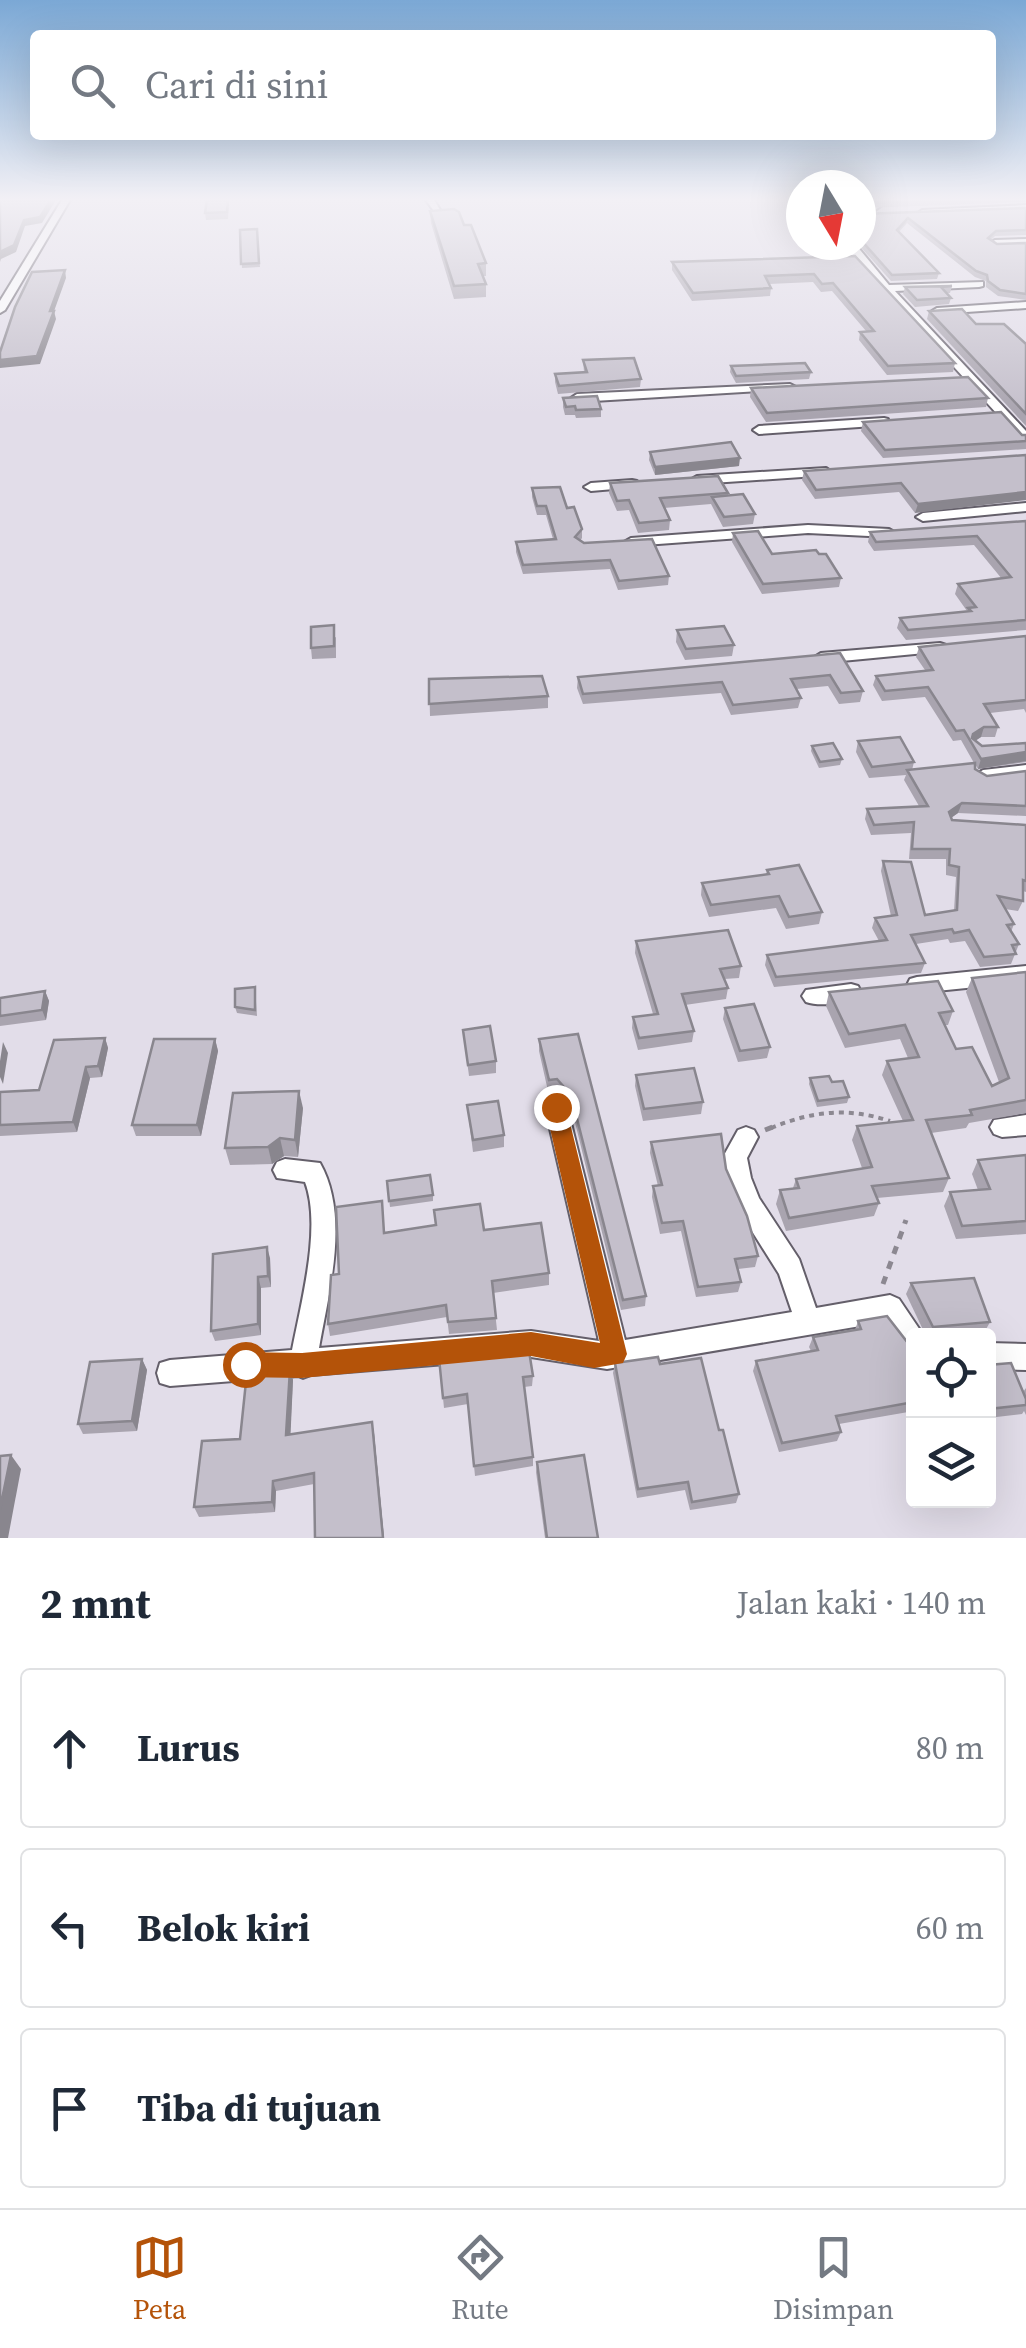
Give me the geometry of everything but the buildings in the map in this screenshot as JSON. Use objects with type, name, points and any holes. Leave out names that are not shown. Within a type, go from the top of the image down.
[{"type":"street","points":[[0,310],[23,272]]},
{"type":"street","points":[[872,272],[1026,438]]},
{"type":"street","points":[[887,288],[979,284]]},
{"type":"street","points":[[911,314],[1026,304]]},
{"type":"street","points":[[952,379],[970,378]]},
{"type":"street","points":[[563,398],[804,387]]},
{"type":"street","points":[[986,415],[1004,414]]},
{"type":"street","points":[[759,430],[898,421]]},
{"type":"street","points":[[685,481],[836,471]]},
{"type":"street","points":[[591,487],[648,484]]},
{"type":"street","points":[[1026,508],[920,524],[1026,522]]},
{"type":"street","points":[[622,542],[808,529],[900,533]]},
{"type":"street","points":[[805,659],[952,647]]},
{"type":"street","points":[[982,776],[1026,770]]},
{"type":"street","points":[[813,996],[1026,974]]},
{"type":"street","points":[[556,1107],[615,1354]]},
{"type":"street","points":[[746,1137],[735,1157],[738,1178],[790,1268],[808,1322]]},
{"type":"street","points":[[286,1170],[312,1172],[320,1183],[322,1236],[302,1365]]},
{"type":"street","points":[[170,1373],[531,1344],[594,1355],[615,1354],[890,1308],[906,1332]]},
{"type":"street","points":[[996,1356],[1026,1357]]},
{"type":"path","points":[[746,1137],[817,1110],[863,1111],[890,1121]]},
{"type":"path","points":[[890,1308],[882,1286],[906,1220]]},
{"type":"route","points":[[245,1364],[302,1365],[531,1344],[594,1355],[615,1354],[556,1107]]}]
